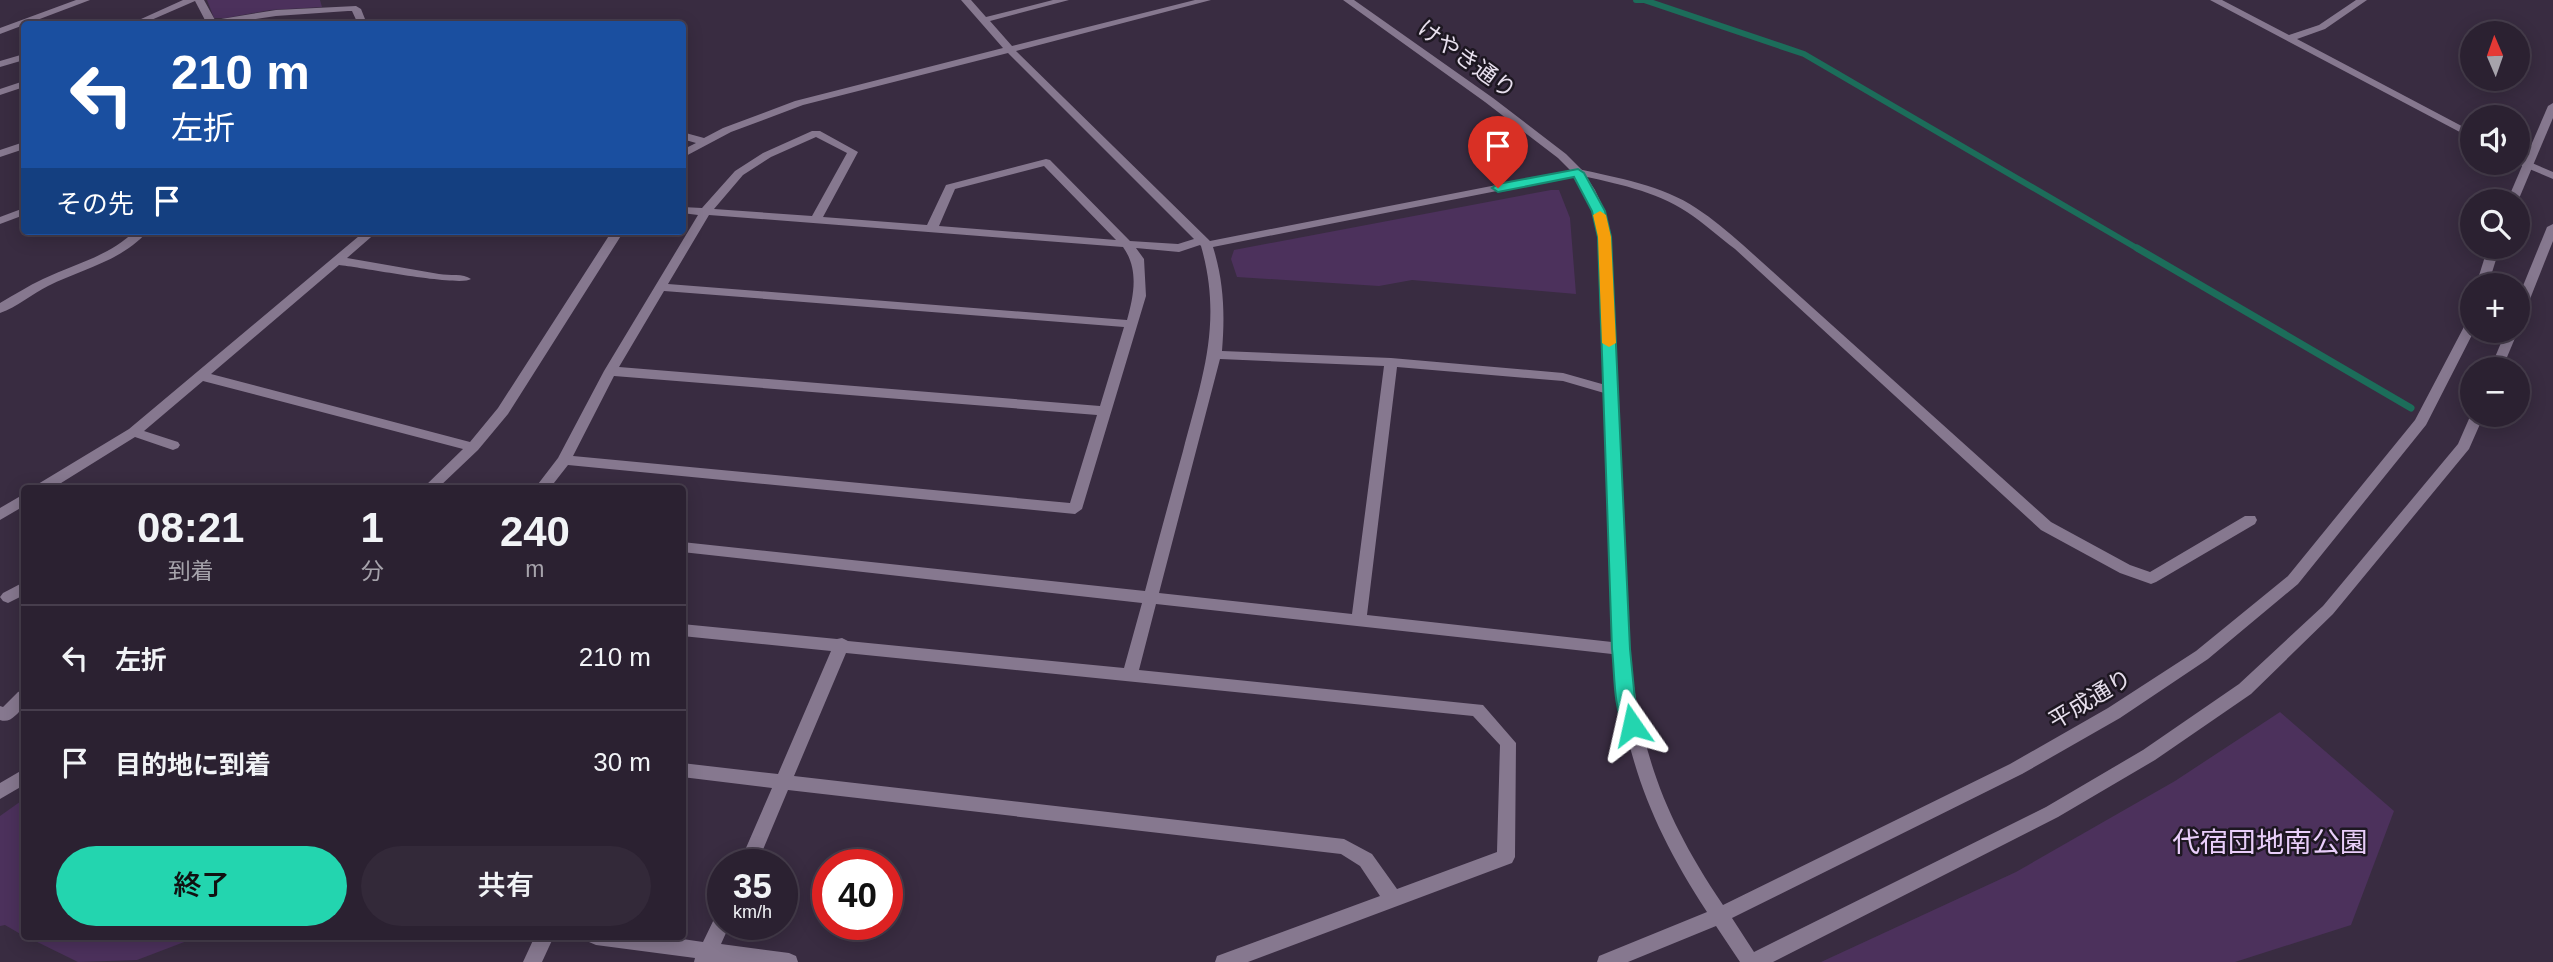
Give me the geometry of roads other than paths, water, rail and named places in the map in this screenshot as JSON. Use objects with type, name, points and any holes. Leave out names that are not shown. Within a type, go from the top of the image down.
[{"type":"street","points":[[27,21],[85,0]]},
{"type":"street","points":[[142,21],[191,0]]},
{"type":"street","points":[[199,0],[209,21]]},
{"type":"street","points":[[966,0],[1010,50],[1205,242],[1218,278],[1220,302],[1215,355],[1130,675]]},
{"type":"street","points":[[983,20],[1064,0]]},
{"type":"street","name":"けやき通り","points":[[1348,0],[1538,136],[1578,173],[1599,211],[1604,237],[1621,649],[1626,700],[1644,774],[1668,831],[1752,962]]},
{"type":"street","points":[[2216,0],[2460,129]]},
{"type":"street","points":[[2291,38],[2322,27],[2362,0]]},
{"type":"street","points":[[686,153],[764,115],[809,100],[1200,1]]},
{"type":"street","points":[[228,21],[276,13],[348,8],[356,9],[361,21]]},
{"type":"street","points":[[0,31],[21,23]]},
{"type":"street","points":[[0,64],[21,58]]},
{"type":"street","points":[[0,92],[21,85]]},
{"type":"street","points":[[2530,148],[2553,106]]},
{"type":"street","points":[[544,485],[564,460],[610,371],[705,212],[739,173],[767,155],[816,133],[853,152],[816,219]]},
{"type":"street","points":[[686,136],[704,142]]},
{"type":"street","points":[[0,154],[21,146]]},
{"type":"street","points":[[564,460],[1075,509],[1140,296],[1138,260],[1127,244],[1045,162],[950,187],[932,228]]},
{"type":"street","points":[[2530,166],[2553,176]]},
{"type":"street","points":[[686,210],[1179,248],[1578,173],[1615,180],[1691,209],[1739,247],[2046,526],[2125,569],[2151,578],[2250,520]]},
{"type":"street","points":[[0,221],[21,212]]},
{"type":"street","points":[[2530,284],[2553,227]]},
{"type":"street","points":[[0,309],[46,283],[115,253],[137,235]]},
{"type":"street","points":[[48,485],[134,432],[368,235]]},
{"type":"street","points":[[433,485],[473,447],[503,411],[615,235]]},
{"type":"street","points":[[339,261],[442,278],[465,279]]},
{"type":"street","points":[[661,286],[1132,324]]},
{"type":"street","name":"平成通り","points":[[1606,962],[1721,915],[2016,769],[2113,713],[2202,655],[2293,580],[2421,422],[2463,343]]},
{"type":"street","points":[[1215,355],[1391,362],[1563,377],[1611,391]]},
{"type":"street","points":[[1359,621],[1391,362]]},
{"type":"street","points":[[610,371],[1106,411]]},
{"type":"street","points":[[202,376],[473,447]]},
{"type":"street","points":[[1752,962],[2052,812],[2149,755],[2245,689],[2328,610],[2463,446],[2472,427]]},
{"type":"street","points":[[134,432],[173,445]]},
{"type":"street","points":[[0,515],[21,501]]},
{"type":"street","points":[[686,547],[1621,649]]},
{"type":"street","points":[[8,597],[21,590]]},
{"type":"street","points":[[686,630],[1477,710],[1508,743],[1506,857],[1224,962]]},
{"type":"street","points":[[755,849],[842,644]]},
{"type":"street","points":[[0,713],[5,715],[21,699]]},
{"type":"street","points":[[686,771],[1344,847],[1366,860],[1394,899]]},
{"type":"street","points":[[0,792],[21,778]]},
{"type":"street","points":[[532,962],[543,940]]},
{"type":"street","points":[[617,940],[705,957],[789,962]]},
{"type":"street","points":[[705,957],[713,940]]},
{"type":"waterway","points":[[1636,0],[1644,0],[1804,54],[2140,250]]},
{"type":"waterway","points":[[2137,248],[2411,408]]},
{"type":"park label","name":"代宿団地南公園","points":[[2270,842]]}]
